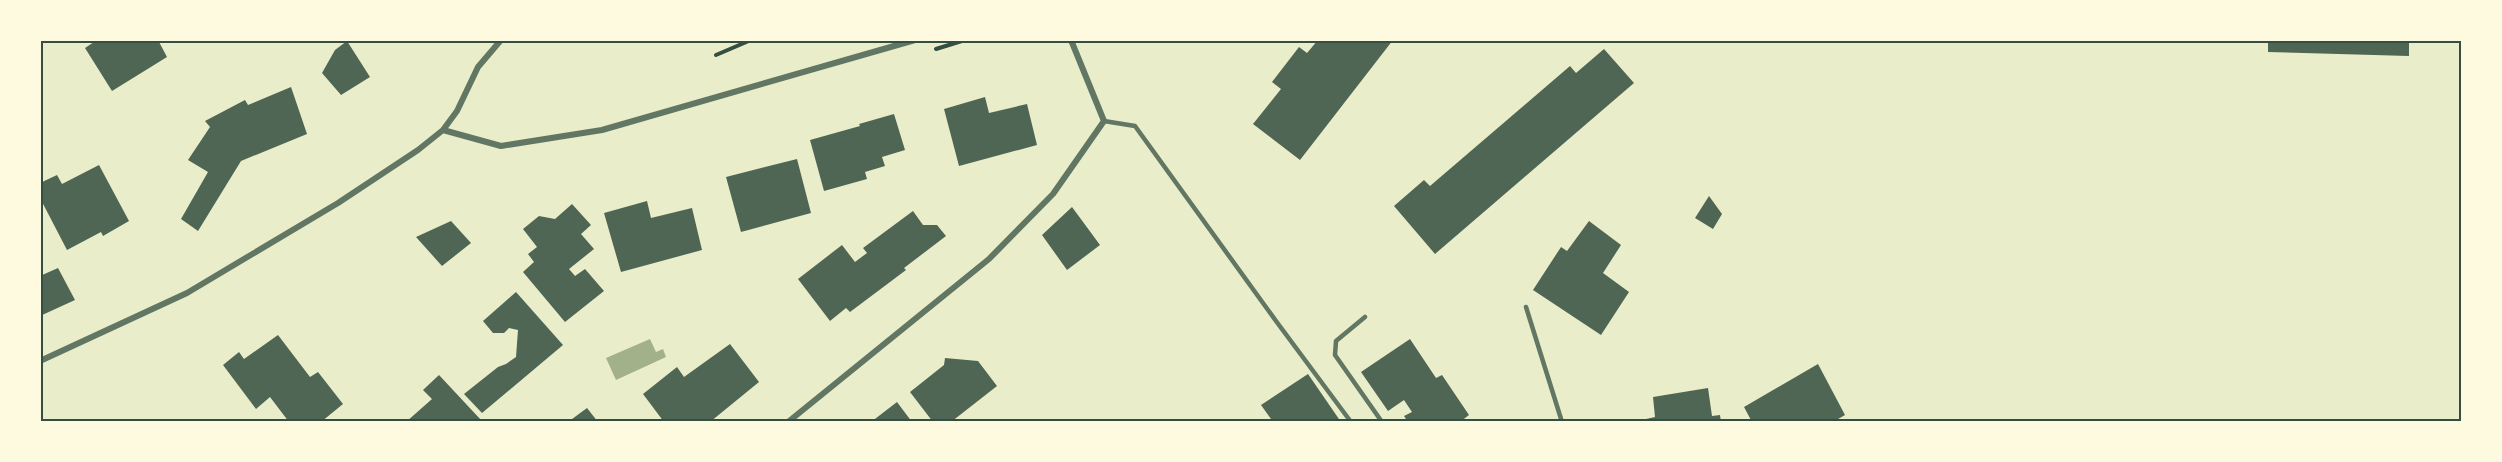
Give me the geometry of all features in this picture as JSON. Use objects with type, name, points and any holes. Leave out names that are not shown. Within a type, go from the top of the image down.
[{"type":"street","points":[[40,361],[187,293],[338,203],[418,150],[443,130],[458,111],[478,67],[501,40]]},
{"type":"street","points":[[443,130],[501,146],[602,130],[915,40]]},
{"type":"street","points":[[788,422],[989,259],[1053,194],[1104,121],[1071,40]]},
{"type":"lane","points":[[1104,121],[1136,126],[1351,422]]},
{"type":"lane","points":[[1526,307],[1562,422]]},
{"type":"lane","points":[[1365,317],[1336,341],[1335,355],[1382,422]]},
{"type":"path","points":[[716,55],[751,40]]},
{"type":"shaded area","points":[[650,339],[656,352],[663,349],[666,357],[616,380],[606,358]]},
{"type":"building","points":[[97,40],[158,40],[167,57],[112,91],[85,48]]},
{"type":"building","points":[[1318,40],[1393,40],[1300,160],[1253,124],[1281,89],[1272,82],[1299,47],[1307,53]]},
{"type":"building","points":[[2268,40],[2409,40],[2409,56],[2268,52]]},
{"type":"building","points":[[347,41],[370,77],[341,95],[322,73],[335,50]]},
{"type":"building","points":[[1604,49],[1634,83],[1435,254],[1394,206],[1424,180],[1430,186],[1570,66],[1576,73]]},
{"type":"building","points":[[291,87],[307,134],[241,161],[198,231],[181,219],[208,172],[188,160],[210,127],[205,121],[245,100],[248,105]]},
{"type":"building","points":[[985,97],[989,113],[1027,104],[1037,145],[959,166],[944,109]]},
{"type":"building","points":[[894,114],[905,150],[882,157],[885,166],[865,172],[867,179],[824,191],[810,140]]},
{"type":"building","points":[[797,159],[811,213],[741,232],[726,177]]},
{"type":"building","points":[[99,165],[129,221],[103,236],[101,232],[67,250],[40,198],[40,183],[57,175],[62,184]]},
{"type":"building","points":[[1709,196],[1722,214],[1713,229],[1695,218]]},
{"type":"building","points":[[647,201],[651,218],[692,208],[702,250],[621,272],[604,213]]},
{"type":"building","points":[[572,204],[591,225],[581,234],[594,249],[569,269],[575,276],[585,269],[604,291],[565,322],[523,272],[534,262],[528,254],[537,247],[523,229],[539,216],[555,219]]},
{"type":"building","points":[[1072,207],[1100,245],[1067,270],[1042,235]]},
{"type":"building","points":[[913,211],[923,225],[937,225],[946,236],[904,268],[906,270],[850,312],[846,308],[830,321],[798,279],[842,245],[855,262],[867,253],[863,248]]},
{"type":"building","points":[[451,221],[471,243],[442,266],[416,237]]},
{"type":"building","points":[[1589,221],[1621,245],[1603,273],[1629,292],[1601,335],[1533,290],[1561,247],[1567,251]]},
{"type":"building","points":[[58,268],[75,300],[40,316],[40,276]]},
{"type":"building","points":[[516,292],[563,345],[482,413],[464,394],[498,367],[516,357],[518,330],[509,328],[504,333],[493,333],[483,321]]},
{"type":"building","points":[[278,335],[310,377],[318,372],[343,404],[321,422],[289,422],[270,397],[256,409],[223,365],[239,352],[244,359]]},
{"type":"building","points":[[1410,339],[1436,378],[1442,375],[1469,415],[1460,422],[1408,422],[1404,416],[1412,412],[1404,400],[1388,411],[1361,372]]},
{"type":"building","points":[[730,344],[759,382],[710,422],[664,422],[643,394],[677,367],[684,377]]},
{"type":"building","points":[[945,358],[978,361],[997,386],[951,422],[933,422],[910,392],[944,365]]},
{"type":"building","points":[[1818,364],[1845,415],[1833,422],[1752,422],[1744,407]]},
{"type":"building","points":[[1308,374],[1341,422],[1267,422],[1271,419],[1261,405]]},
{"type":"building","points":[[439,375],[481,420],[478,422],[406,422],[432,399],[423,390]]},
{"type":"building","points":[[1708,388],[1712,416],[1720,415],[1721,422],[1646,422],[1646,419],[1655,417],[1653,397]]},
{"type":"building","points":[[897,402],[912,422],[871,422]]},
{"type":"building","points":[[587,408],[598,422],[568,422]]}]
